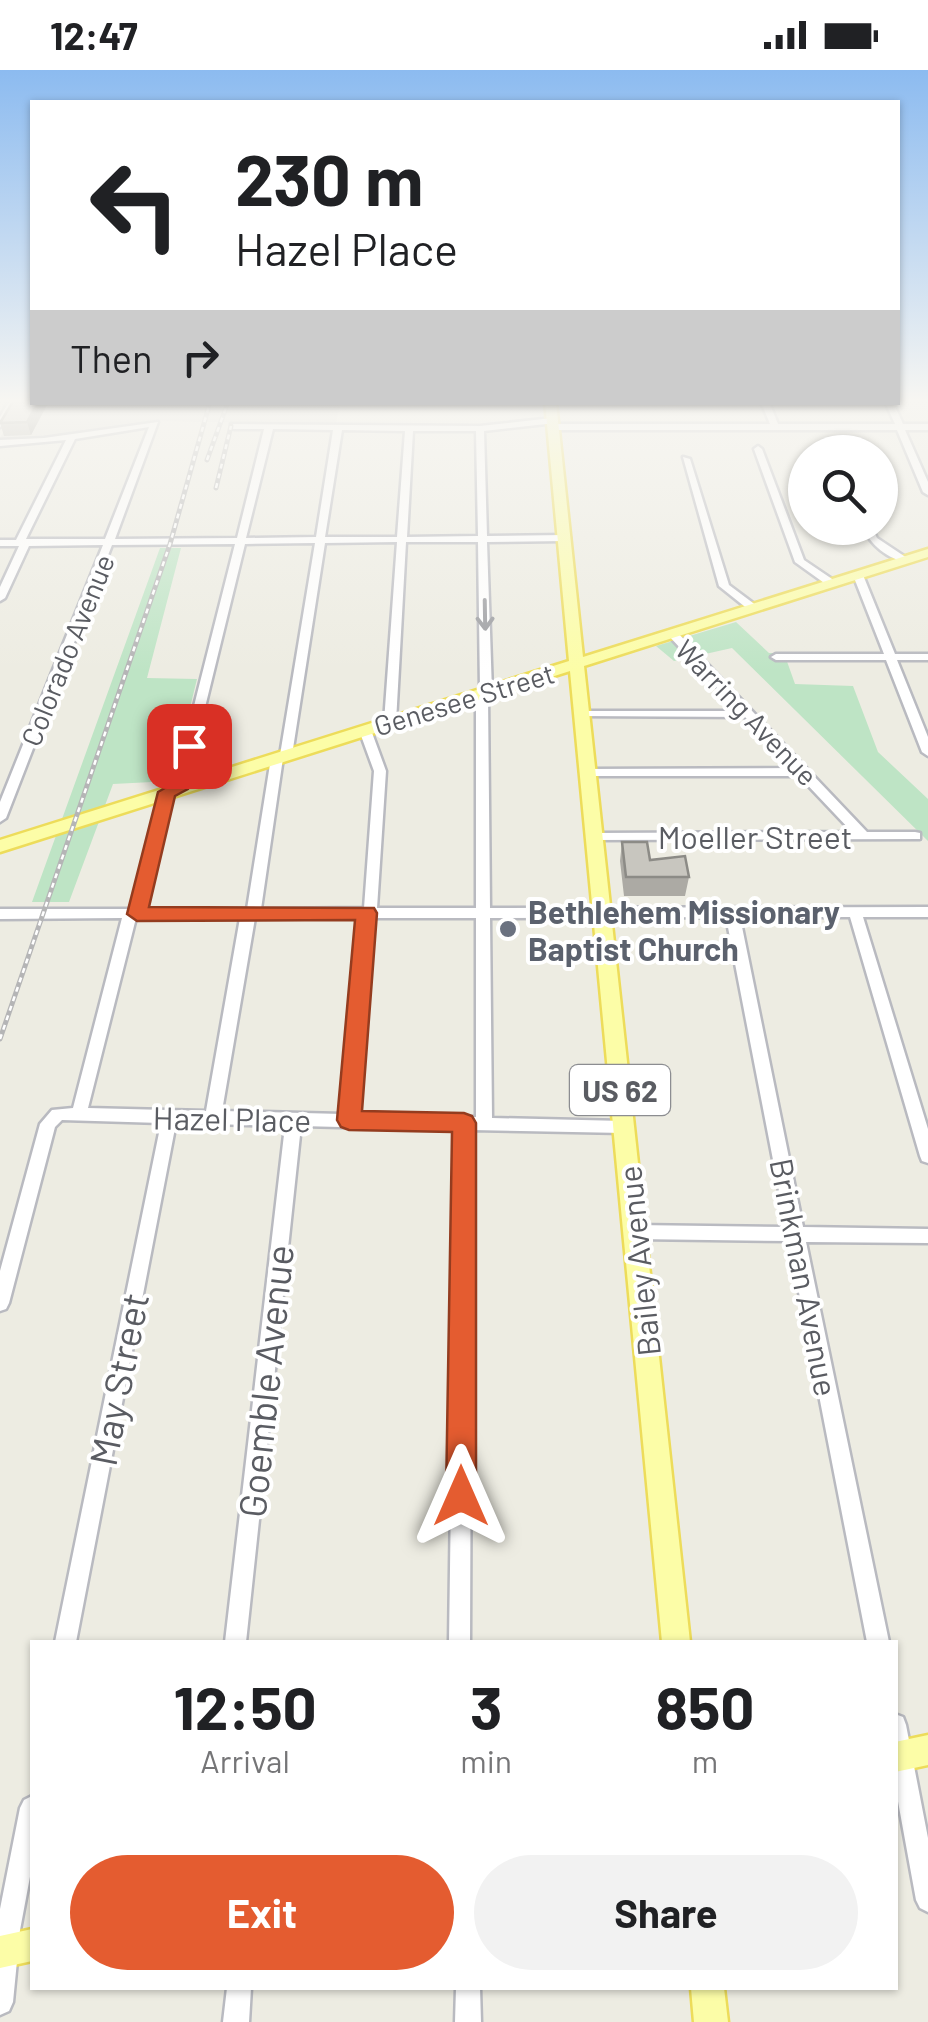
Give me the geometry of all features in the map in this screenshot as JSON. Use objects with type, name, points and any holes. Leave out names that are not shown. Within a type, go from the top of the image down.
[{"type":"main road","name":"Bailey Avenue","points":[[560,489],[676,1640]]},
{"type":"main road","name":"Genesee Street","points":[[0,846],[928,552]]},
{"type":"main road","points":[[708,1990],[712,2022]]},
{"type":"street","points":[[0,598],[48,489]]},
{"type":"street","name":"Colorado Avenue","points":[[0,818],[130,489]]},
{"type":"street","points":[[0,1303],[48,1124],[58,1114],[79,1114],[134,914],[173,791],[253,489]]},
{"type":"street","points":[[213,1118],[328,489]]},
{"type":"street","points":[[390,722],[404,489]]},
{"type":"street","points":[[482,489],[484,1124]]},
{"type":"street","points":[[695,489],[724,586],[753,608]]},
{"type":"street","points":[[773,489],[800,562],[831,583]]},
{"type":"street","points":[[0,543],[565,538]]},
{"type":"street","points":[[882,545],[904,560]]},
{"type":"street","points":[[858,575],[928,752]]},
{"type":"street","name":"Warring Avenue","points":[[672,634],[863,836]]},
{"type":"street","points":[[776,657],[928,656]]},
{"type":"street","points":[[583,714],[748,714]]},
{"type":"street","points":[[349,1120],[380,770],[365,730]]},
{"type":"street","points":[[589,772],[804,772]]},
{"type":"street","name":"Moeller Street","points":[[595,837],[915,836]]},
{"type":"street","name":"Brinkman Avenue","points":[[732,912],[878,1640]]},
{"type":"street","points":[[855,912],[928,1156]]},
{"type":"street","points":[[0,914],[928,912]]},
{"type":"street","name":"Hazel Place","points":[[79,1114],[624,1126]]},
{"type":"street","name":"May Street","points":[[66,1640],[170,1116]]},
{"type":"street","name":"Goemble Avenue","points":[[235,1640],[294,1119]]},
{"type":"street","points":[[460,1640],[464,1123]]},
{"type":"street","points":[[635,1232],[928,1236]]},
{"type":"street","points":[[908,1754],[928,1900]]},
{"type":"street","points":[[0,2002],[13,1950],[30,1823]]},
{"type":"street","points":[[236,2022],[239,1990]]},
{"type":"street","points":[[468,1990],[468,2022]]},
{"type":"green space","points":[[160,548],[181,548],[147,678],[197,679],[172,781],[113,784],[69,902],[32,902]]},
{"type":"green space","points":[[736,622],[769,653],[784,653],[795,684],[853,686],[878,752],[928,799],[928,841],[732,648],[674,661],[656,646]]},
{"type":"building","points":[[622,842],[647,842],[650,860],[685,856],[689,877],[626,877]]},
{"type":"railway","points":[[0,1039],[185,489]]},
{"type":"place","name":"Bethlehem Missionary Baptist Church","points":[[508,929]]},
{"type":"route","points":[[189,746],[178,789],[167,792],[137,914],[366,913],[349,1120],[464,1123],[461,1496]]}]
